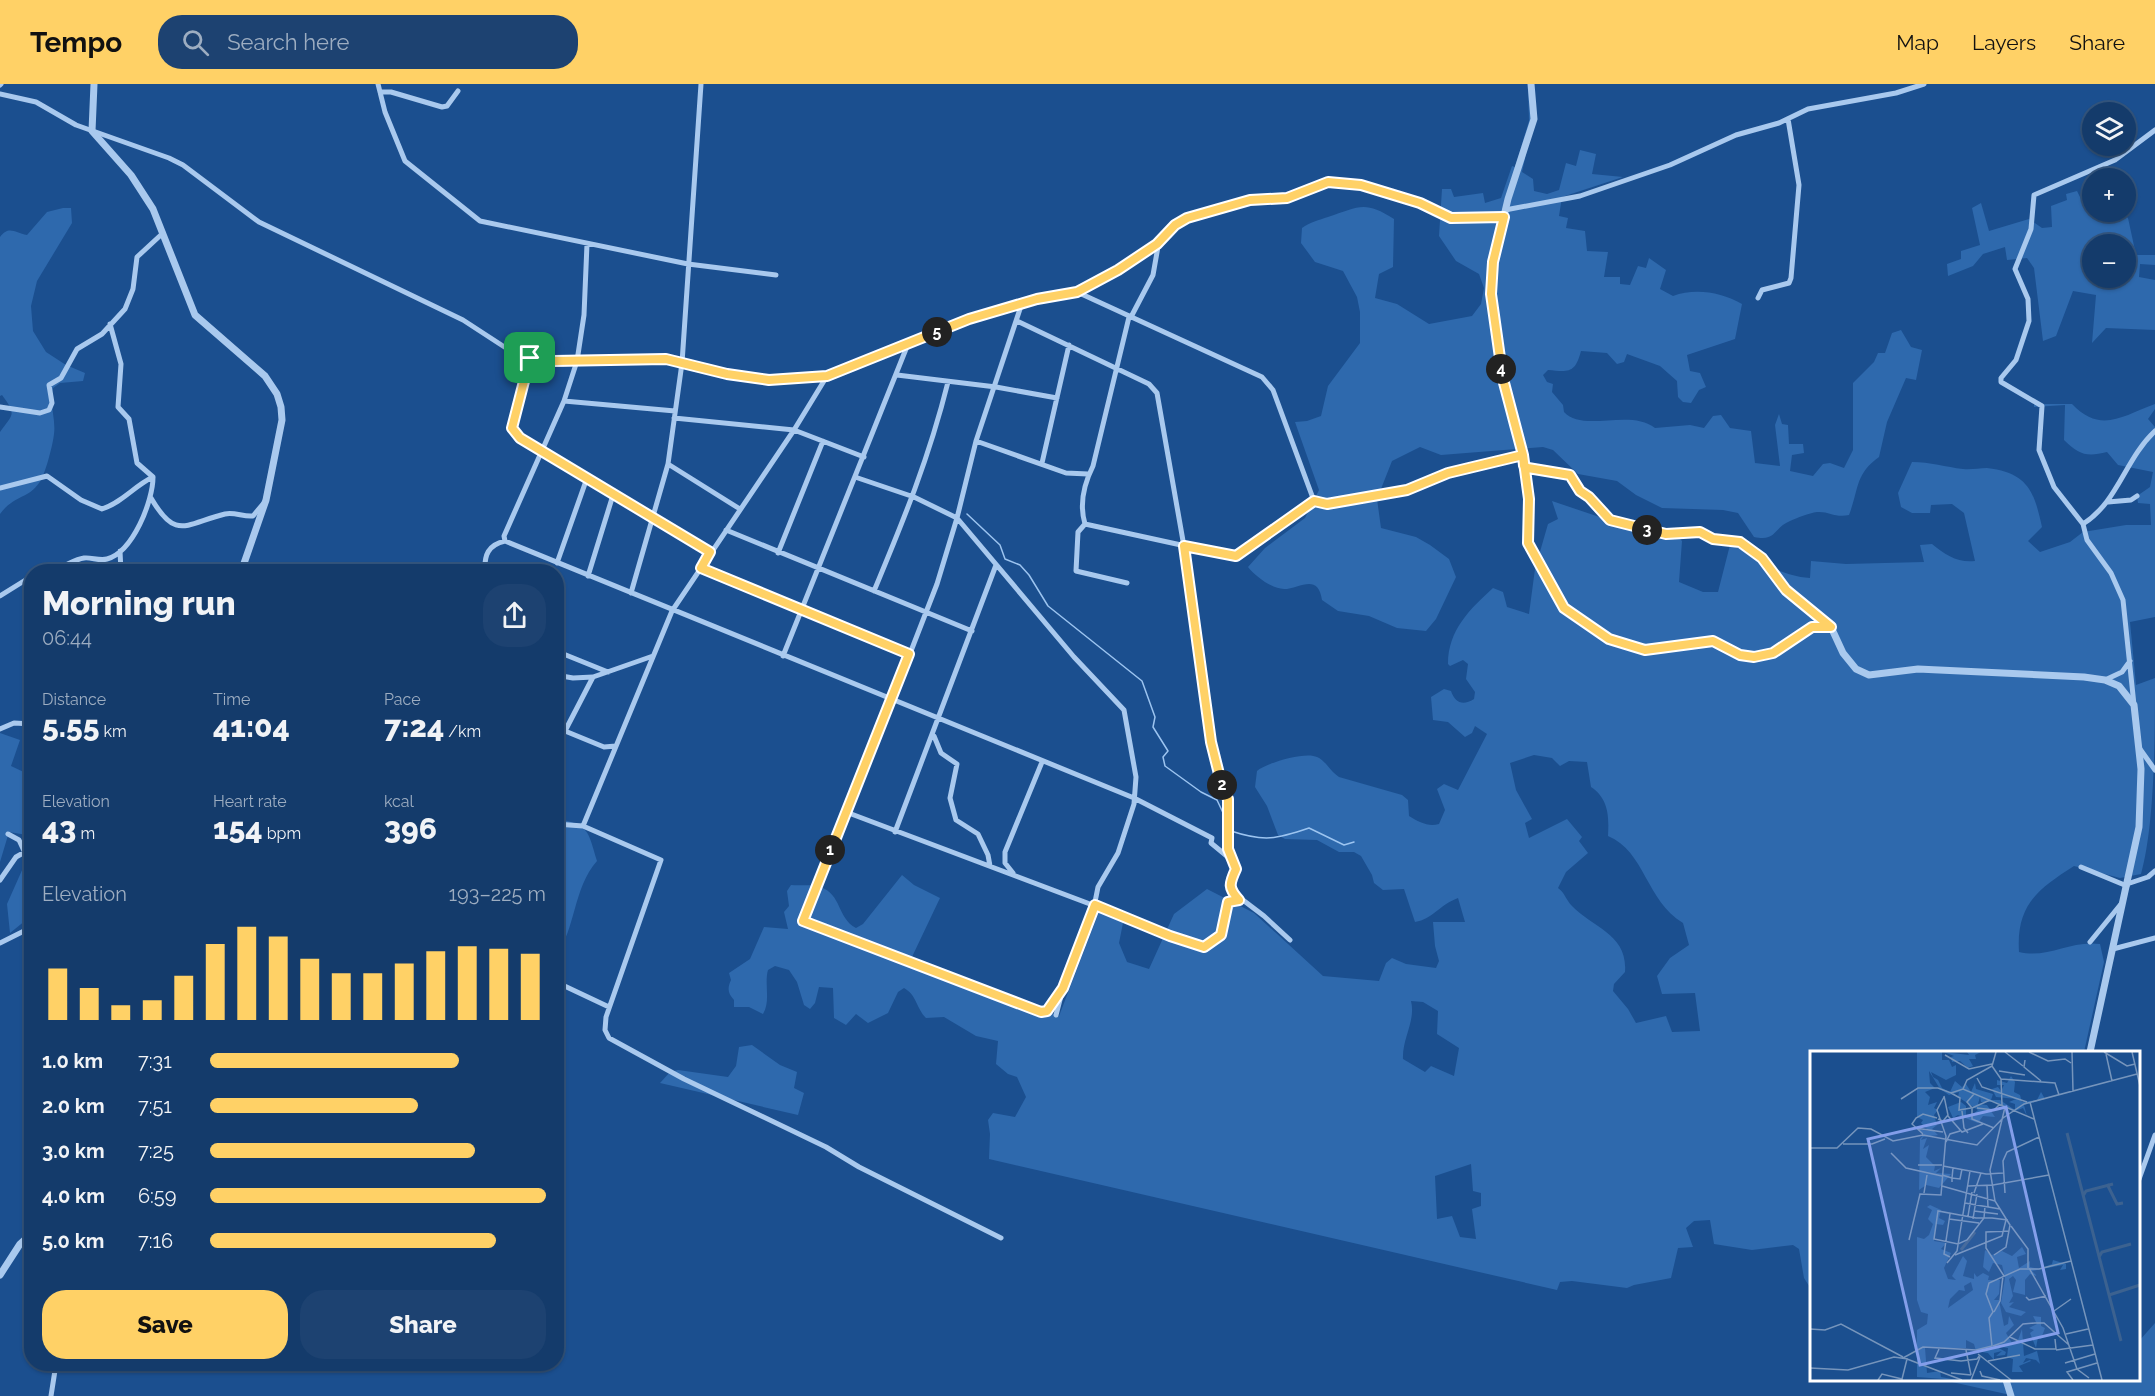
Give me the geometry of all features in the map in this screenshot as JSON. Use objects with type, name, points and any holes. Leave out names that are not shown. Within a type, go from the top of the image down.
[{"type":"street","points":[[94,84],[92,131],[131,175],[153,209],[197,319],[247,358],[265,376],[280,399],[282,420],[266,500],[244,564]]},
{"type":"street","points":[[378,84],[405,161],[478,220],[501,228],[688,264],[776,275]]},
{"type":"street","points":[[631,593],[668,464],[682,363],[701,84]]},
{"type":"street","points":[[1531,84],[1534,119],[1504,214],[1493,262],[1491,294],[1503,379],[1523,455],[1529,499],[1528,543],[1564,608],[1609,639],[1645,650],[1713,641],[1740,655],[1754,657],[1773,653],[1812,627],[1831,627]]},
{"type":"street","points":[[0,94],[36,102],[54,115],[183,165],[259,222],[463,320],[506,348],[530,358],[577,361],[622,358],[666,359],[769,380],[827,376],[969,319],[1022,303],[1077,292],[1118,270],[1159,242],[1175,225],[1187,218],[1250,200],[1287,198],[1328,182],[1361,185],[1420,203],[1451,218],[1504,214],[1580,195],[1670,165],[1736,135],[1788,119],[1808,109],[1896,93],[1924,84]]},
{"type":"street","points":[[380,92],[391,92],[447,106],[458,91]]},
{"type":"street","points":[[1758,298],[1762,290],[1781,287],[1789,283],[1791,278],[1799,185],[1788,119]]},
{"type":"street","points":[[2090,1051],[2139,826],[2140,749],[2123,600],[2111,573],[2087,540],[2083,525],[2072,507],[2056,492],[2040,453],[2042,406],[2001,382],[2001,376],[2016,360],[2029,321],[2028,299],[2015,269],[2031,229],[2034,195],[2115,160],[2155,130]]},
{"type":"street","points":[[0,407],[40,414],[49,410],[52,404],[49,385],[61,378],[77,349],[102,333],[130,301],[137,257],[163,233]]},
{"type":"street","points":[[1085,524],[1082,506],[1088,474],[1093,466],[1130,317],[1153,275],[1159,242]]},
{"type":"street","points":[[505,541],[504,536],[564,401],[577,361],[584,315],[587,244]]},
{"type":"street","points":[[1077,292],[1229,359],[1269,383],[1282,412],[1314,501]]},
{"type":"street","points":[[1022,303],[996,387],[976,441],[957,518],[937,584],[803,921],[1041,1012],[1047,1011],[1063,988]]},
{"type":"street","points":[[1017,321],[1117,367],[1149,384],[1157,393],[1184,546],[1211,742],[1223,790],[1228,799],[1228,849],[1236,869],[1229,884],[1231,891],[1239,900],[1264,916],[1290,939]]},
{"type":"street","points":[[110,324],[121,364],[118,407],[129,419],[137,463],[153,477]]},
{"type":"street","points":[[783,656],[908,344]]},
{"type":"street","points":[[1042,463],[1069,345]]},
{"type":"street","points":[[530,358],[512,428],[520,438],[652,520],[710,552]]},
{"type":"street","points":[[897,375],[996,387],[1057,398]]},
{"type":"street","points":[[584,826],[672,611],[794,430],[827,376]]},
{"type":"street","points":[[874,591],[914,498],[933,443],[948,382]]},
{"type":"street","points":[[564,401],[675,411]]},
{"type":"street","points":[[674,418],[794,430],[864,457]]},
{"type":"street","points":[[2083,525],[2108,502],[2131,458],[2155,431]]},
{"type":"street","points":[[778,553],[823,441]]},
{"type":"street","points":[[976,441],[1066,472],[1088,474]]},
{"type":"street","points":[[1085,524],[1236,556],[1314,501],[1327,504],[1407,490],[1448,473],[1523,455]]},
{"type":"street","points":[[668,464],[740,508]]},
{"type":"street","points":[[1524,466],[1570,475],[1580,491],[1589,497],[1610,520],[1666,534],[1700,532],[1713,539],[1740,542],[1762,558],[1786,590],[1831,627],[1843,653],[1856,669],[1869,675],[1918,669],[2105,680],[2119,686],[2134,705]]},
{"type":"street","points":[[0,488],[48,476],[81,500],[102,509],[128,497],[134,488],[153,477]]},
{"type":"street","points":[[70,564],[82,558],[107,559],[120,551],[136,532],[151,498],[153,477]]},
{"type":"street","points":[[855,477],[914,498],[957,518],[1124,710],[1136,777],[1134,798],[1118,852],[1098,887],[1095,905],[1063,988],[1056,1015]]},
{"type":"street","points":[[484,564],[489,549],[494,543],[505,541],[557,563],[587,478]]},
{"type":"street","points":[[588,576],[613,495]]},
{"type":"street","points":[[2108,502],[2131,501],[2137,496]]},
{"type":"street","points":[[151,498],[169,524],[179,526],[227,514],[253,516],[266,500]]},
{"type":"street","points":[[1085,524],[1078,532],[1076,571],[1088,576],[1127,583]]},
{"type":"street","points":[[726,530],[972,632]]},
{"type":"street","points":[[120,551],[121,564]]},
{"type":"street","points":[[895,832],[940,720],[996,565]]},
{"type":"street","points":[[564,566],[1134,798],[1201,830],[1212,838],[1211,843],[1223,855],[1234,862]]},
{"type":"street","points":[[701,568],[909,654]]},
{"type":"street","points":[[0,596],[24,581]]},
{"type":"street","points":[[564,654],[608,672]]},
{"type":"street","points":[[564,676],[593,677],[653,656]]},
{"type":"street","points":[[2105,680],[2122,672],[2130,661]]},
{"type":"street","points":[[593,677],[565,731],[604,747],[616,746]]},
{"type":"street","points":[[0,729],[14,723],[24,724]]},
{"type":"street","points":[[934,734],[941,753],[957,764],[950,798],[956,820],[978,834],[988,855],[990,867]]},
{"type":"street","points":[[2140,749],[2155,770]]},
{"type":"street","points":[[1019,877],[1010,871],[1005,862],[1005,852],[1042,762]]},
{"type":"street","points":[[846,812],[1204,947],[1221,935],[1228,902],[1239,900]]},
{"type":"street","points":[[564,825],[584,826],[661,860],[609,1007],[605,1030],[616,1042],[1001,1238]]},
{"type":"street","points":[[8,834],[19,840],[24,851]]},
{"type":"street","points":[[0,880],[16,857],[24,853]]},
{"type":"street","points":[[2081,867],[2127,885],[2148,877],[2155,871]]},
{"type":"street","points":[[2090,942],[2123,901]]},
{"type":"street","points":[[0,943],[24,931]]},
{"type":"street","points":[[2113,949],[2155,938]]},
{"type":"street","points":[[564,986],[609,1007]]},
{"type":"street","points":[[2140,1179],[2155,1135]]},
{"type":"street","points":[[0,1275],[24,1240]]},
{"type":"street","points":[[51,1396],[55,1371]]},
{"type":"street","points":[[2006,1381],[2012,1396]]},
{"type":"shaded area","points":[[1528,86],[1534,118],[1522,172],[1533,179],[1534,191],[1547,194],[1559,190],[1566,163],[1576,166],[1580,150],[1596,154],[1592,174],[1623,177],[1562,197],[1559,216],[1568,218],[1566,228],[1585,231],[1587,251],[1608,252],[1604,277],[1620,277],[1620,284],[1630,285],[1638,266],[1646,268],[1649,258],[1666,270],[1660,289],[1673,296],[1690,292],[1708,292],[1742,304],[1735,339],[1687,355],[1690,371],[1700,373],[1706,387],[1699,390],[1691,403],[1683,402],[1678,397],[1677,381],[1660,366],[1627,354],[1624,362],[1617,364],[1607,353],[1581,351],[1576,364],[1570,370],[1548,370],[1543,375],[1547,382],[1553,384],[1552,392],[1563,405],[1564,412],[1572,418],[1583,421],[1633,420],[1645,422],[1655,428],[1690,425],[1704,428],[1713,416],[1721,415],[1730,428],[1751,431],[1755,463],[1780,466],[1775,425],[1779,414],[1782,424],[1788,425],[1789,444],[1803,444],[1804,453],[1792,455],[1790,471],[1813,476],[1823,464],[1830,463],[1844,468],[1853,450],[1853,383],[1874,362],[1878,353],[1885,353],[1892,333],[1901,330],[1911,347],[1922,350],[1916,380],[1906,378],[1887,422],[1879,457],[1871,463],[1862,476],[1849,515],[1814,513],[1785,524],[1767,538],[1754,537],[1738,513],[1723,510],[1662,508],[1636,495],[1617,481],[1578,474],[1553,450],[1543,447],[1441,455],[1420,447],[1392,461],[1377,499],[1381,528],[1416,537],[1430,545],[1449,559],[1456,577],[1436,619],[1426,631],[1397,628],[1369,616],[1338,611],[1322,600],[1320,591],[1312,584],[1284,589],[1269,584],[1248,567],[1265,548],[1305,518],[1319,490],[1295,422],[1321,416],[1328,386],[1360,343],[1360,312],[1357,297],[1343,271],[1315,262],[1301,243],[1302,228],[1315,221],[1355,208],[1368,207],[1384,213],[1394,219],[1393,267],[1379,274],[1375,298],[1397,304],[1429,324],[1472,316],[1481,304],[1484,288],[1479,274],[1456,261],[1439,236],[1442,189],[1451,189],[1454,197],[1483,193],[1485,203],[1501,198],[1512,166],[1515,167],[1529,121]]},
{"type":"shaded area","points":[[2077,191],[2082,201],[2082,222],[2129,222],[2131,234],[2082,234],[2082,288],[2136,288],[2136,255],[2155,255],[2155,265],[2140,264],[2139,277],[2155,280],[2155,330],[2106,328],[2092,343],[2096,295],[2073,291],[2056,336],[2043,341],[2034,268],[2027,258],[2007,260],[2005,247],[1983,254],[1973,266],[1948,276],[1947,264],[1961,259],[1961,251],[1980,245],[1972,208],[1981,203],[1989,231],[2029,219],[2042,228],[2052,227],[2051,206],[2067,200],[2066,194]]},
{"type":"shaded area","points":[[71,208],[72,223],[37,281],[31,306],[33,331],[46,352],[66,365],[85,373],[83,381],[60,383],[53,388],[54,434],[44,474],[35,488],[10,503],[0,514],[0,432],[12,414],[7,402],[2,395],[0,396],[0,237],[6,231],[27,235],[47,212]]},
{"type":"shaded area","points":[[2034,404],[2072,404],[2093,418],[2112,420],[2155,404],[2155,409],[2148,419],[2155,427],[2155,617],[2130,622],[2136,685],[2155,678],[2152,805],[2141,874],[2120,878],[2074,866],[2040,891],[2032,900],[2021,922],[2019,952],[2030,954],[2089,943],[2100,944],[2104,962],[2084,1051],[1810,1051],[1810,1287],[1804,1278],[1799,1249],[1793,1245],[1752,1250],[1714,1244],[1710,1220],[1694,1221],[1686,1228],[1693,1247],[1678,1248],[1671,1278],[1627,1288],[1572,1281],[1560,1282],[1557,1290],[989,1159],[988,1120],[993,1113],[1015,1117],[1026,1097],[1017,1077],[1008,1074],[996,1064],[998,1041],[976,1036],[944,1017],[926,1018],[912,994],[904,988],[898,992],[888,1013],[868,1023],[856,1014],[846,1025],[834,1018],[833,988],[819,987],[815,1003],[810,1009],[804,1005],[797,982],[789,970],[775,966],[768,970],[767,1004],[763,1014],[749,1007],[734,1007],[734,1000],[729,991],[731,980],[729,973],[750,959],[764,927],[788,929],[784,912],[789,906],[787,891],[791,885],[817,886],[827,890],[836,900],[845,918],[856,928],[863,924],[902,875],[914,885],[940,898],[911,959],[1059,1016],[1099,912],[1123,923],[1119,943],[1127,962],[1149,969],[1174,914],[1207,889],[1254,913],[1323,976],[1379,981],[1386,963],[1392,958],[1406,964],[1436,968],[1439,961],[1433,922],[1465,922],[1458,898],[1427,918],[1415,922],[1404,889],[1383,890],[1374,883],[1361,856],[1354,852],[1339,852],[1317,840],[1285,839],[1278,835],[1267,806],[1255,787],[1257,771],[1286,759],[1304,756],[1317,757],[1339,777],[1402,795],[1408,800],[1409,816],[1427,824],[1439,824],[1445,810],[1437,789],[1444,784],[1458,790],[1487,734],[1475,726],[1472,733],[1465,737],[1448,722],[1433,720],[1431,697],[1444,689],[1451,691],[1457,701],[1463,703],[1474,699],[1475,692],[1466,679],[1468,664],[1463,660],[1450,666],[1448,664],[1449,652],[1462,621],[1493,588],[1503,592],[1507,607],[1529,614],[1535,569],[1548,524],[1558,519],[1552,501],[1638,530],[1678,537],[1682,541],[1679,582],[1703,592],[1718,592],[1730,545],[1786,573],[1810,578],[1811,561],[1846,564],[1924,562],[1920,545],[1932,544],[1952,557],[1963,561],[1975,561],[1964,513],[1952,504],[1931,505],[1930,513],[1912,513],[1901,507],[1898,493],[1912,462],[1966,469],[2001,470],[2020,479],[2027,486],[2036,503],[2042,527],[2028,541],[2040,552],[2070,542],[2083,532],[2126,525],[2151,525],[2150,504],[2138,503],[2137,496],[2150,487],[2153,472],[2118,465],[2107,452],[2084,454],[2074,449],[2064,440],[2065,405],[2034,407]],"holes":[[[1534,755],[1552,758],[1560,766],[1569,761],[1587,762],[1591,787],[1601,797],[1607,809],[1608,836],[1630,853],[1661,902],[1683,923],[1689,945],[1670,958],[1657,976],[1662,994],[1695,993],[1700,1031],[1672,1032],[1666,1016],[1636,1023],[1613,991],[1614,984],[1625,972],[1621,949],[1607,933],[1580,914],[1558,888],[1566,872],[1588,853],[1579,841],[1582,837],[1567,819],[1529,838],[1525,823],[1532,819],[1516,790],[1510,763]],[[1411,1001],[1423,1002],[1438,1011],[1437,1034],[1459,1048],[1454,1076],[1431,1066],[1425,1072],[1403,1059],[1412,1016]],[[1471,1164],[1473,1191],[1481,1193],[1481,1206],[1472,1209],[1476,1239],[1460,1237],[1452,1216],[1437,1219],[1435,1176]]]},
{"type":"shaded area","points":[[0,733],[20,740],[11,766],[24,772],[24,834],[9,832],[0,862]]},
{"type":"shaded area","points":[[564,820],[575,823],[586,831],[597,861],[583,884],[564,940]]},
{"type":"shaded area","points":[[24,868],[24,922],[10,933],[7,904]]},
{"type":"shaded area","points":[[752,1045],[780,1065],[797,1072],[794,1088],[804,1093],[798,1115],[660,1083],[670,1072],[678,1070],[728,1077],[736,1066],[739,1047]]},
{"type":"shaded area","points":[[2155,1323],[2155,1396],[2015,1396],[1948,1381],[2140,1381],[2140,1340]]},
{"type":"waterway","points":[[967,514],[1000,545],[1005,559],[1020,565],[1029,575],[1048,606],[1142,681],[1155,717],[1153,727],[1168,751],[1163,757],[1165,766],[1201,792],[1217,800],[1225,817]]},
{"type":"waterway","points":[[1230,827],[1231,831],[1262,838],[1279,837],[1309,828],[1344,845],[1354,842]]},
{"type":"route","points":[[530,358],[525,386],[512,428],[520,438],[541,453],[542,450],[572,467],[652,520],[710,552],[701,568],[909,654],[802,918],[803,921],[981,987],[1041,1012],[1047,1011],[1063,988],[1083,942],[1095,905],[1170,936],[1204,947],[1210,945],[1221,935],[1228,902],[1239,900],[1231,891],[1229,884],[1236,869],[1228,849],[1226,829],[1229,818],[1226,805],[1228,799],[1223,790],[1211,742],[1184,546],[1231,556],[1240,555],[1314,501],[1318,500],[1327,504],[1407,490],[1448,473],[1523,455],[1524,466],[1528,468],[1570,475],[1580,491],[1589,497],[1610,520],[1654,532],[1666,534],[1700,532],[1713,539],[1731,539],[1740,542],[1762,558],[1786,590],[1831,627],[1825,625],[1808,628],[1796,640],[1773,653],[1754,657],[1740,655],[1719,642],[1713,641],[1645,650],[1609,639],[1564,608],[1527,539],[1529,499],[1524,466],[1523,455],[1503,379],[1494,324],[1491,294],[1493,262],[1504,217],[1451,218],[1420,203],[1361,185],[1328,182],[1287,198],[1269,201],[1250,200],[1187,218],[1175,225],[1157,244],[1118,270],[1077,292],[1037,299],[969,319],[827,376],[769,380],[727,374],[666,359],[554,361],[530,358]]}]
